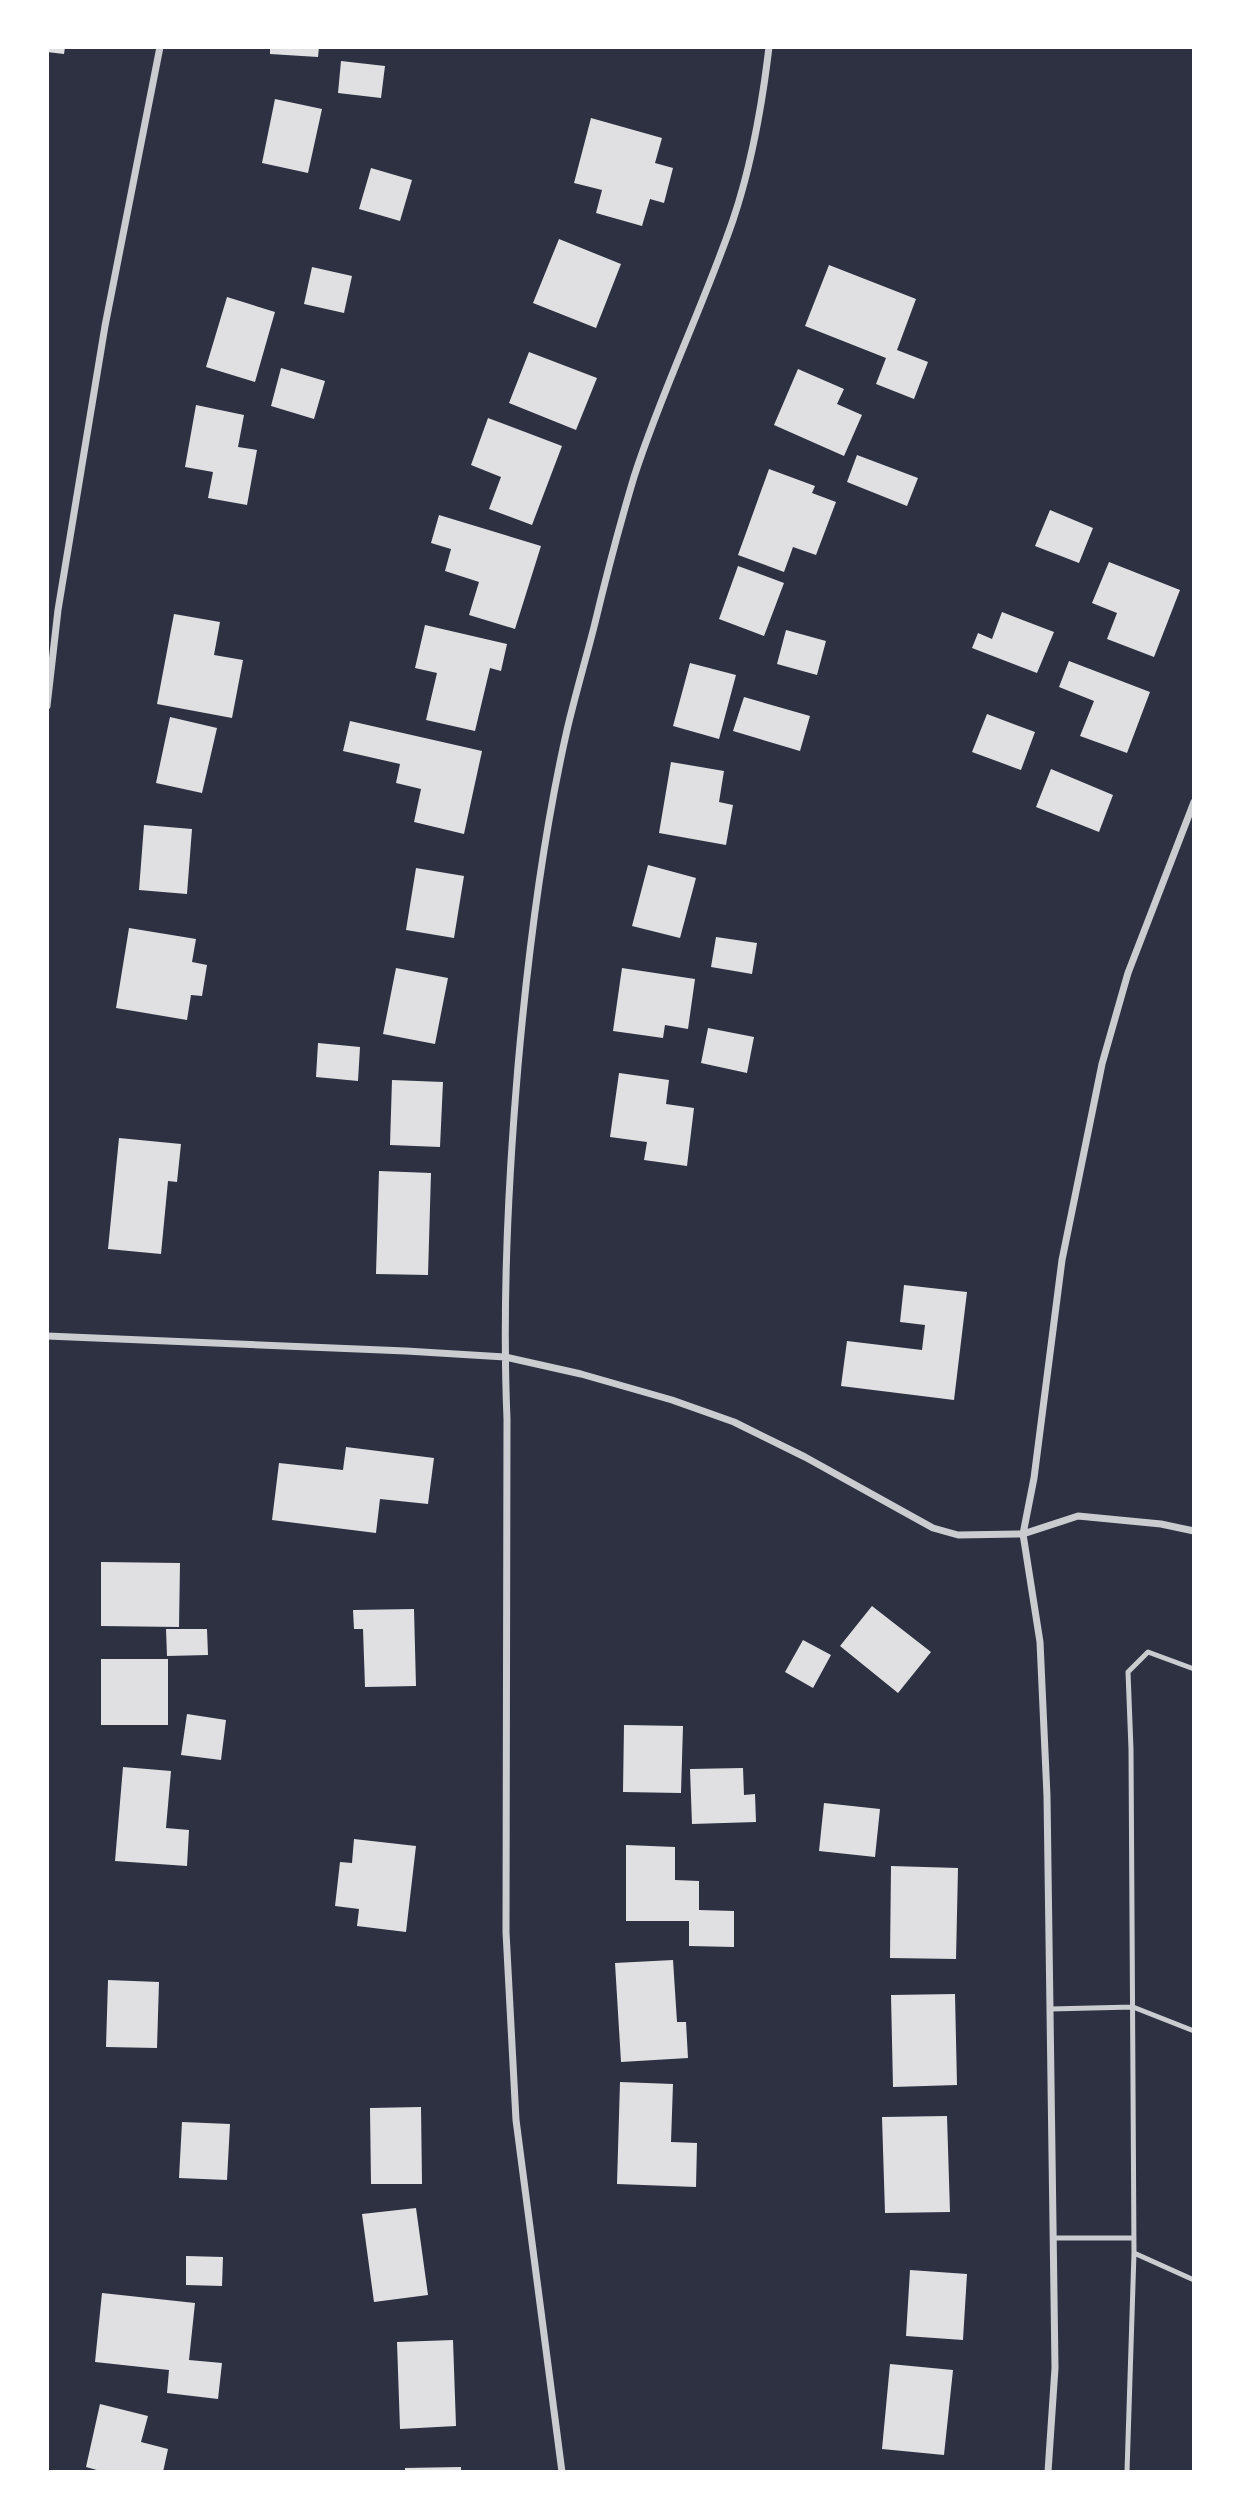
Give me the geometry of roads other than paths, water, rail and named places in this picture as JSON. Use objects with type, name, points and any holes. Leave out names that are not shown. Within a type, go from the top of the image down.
[{"type":"street","points":[[47,706],[58,610],[105,326],[160,47]]},
{"type":"street","points":[[562,2472],[516,2120],[506,1932],[505,1357],[508,1182],[526,975],[548,826],[567,732],[635,475],[733,220],[743,187],[760,114],[769,47]]},
{"type":"street","points":[[1048,2472],[1055,2368],[1047,1796],[1040,1642],[1023,1534],[1034,1478],[1062,1260],[1102,1064],[1136,951],[1194,802]]},
{"type":"street","points":[[47,1336],[406,1350],[505,1357],[581,1374],[672,1400],[734,1422],[805,1457],[933,1528],[958,1535],[1023,1534],[1078,1516],[1161,1524],[1194,1531]]},
{"type":"lane","points":[[1128,2472],[1134,2238],[1131,1749],[1128,1672],[1148,1653],[1194,1669]]},
{"type":"lane","points":[[1050,2009],[1133,2007],[1194,2031]]},
{"type":"lane","points":[[1053,2238],[1134,2238]]},
{"type":"lane","points":[[1134,2253],[1194,2280]]}]
